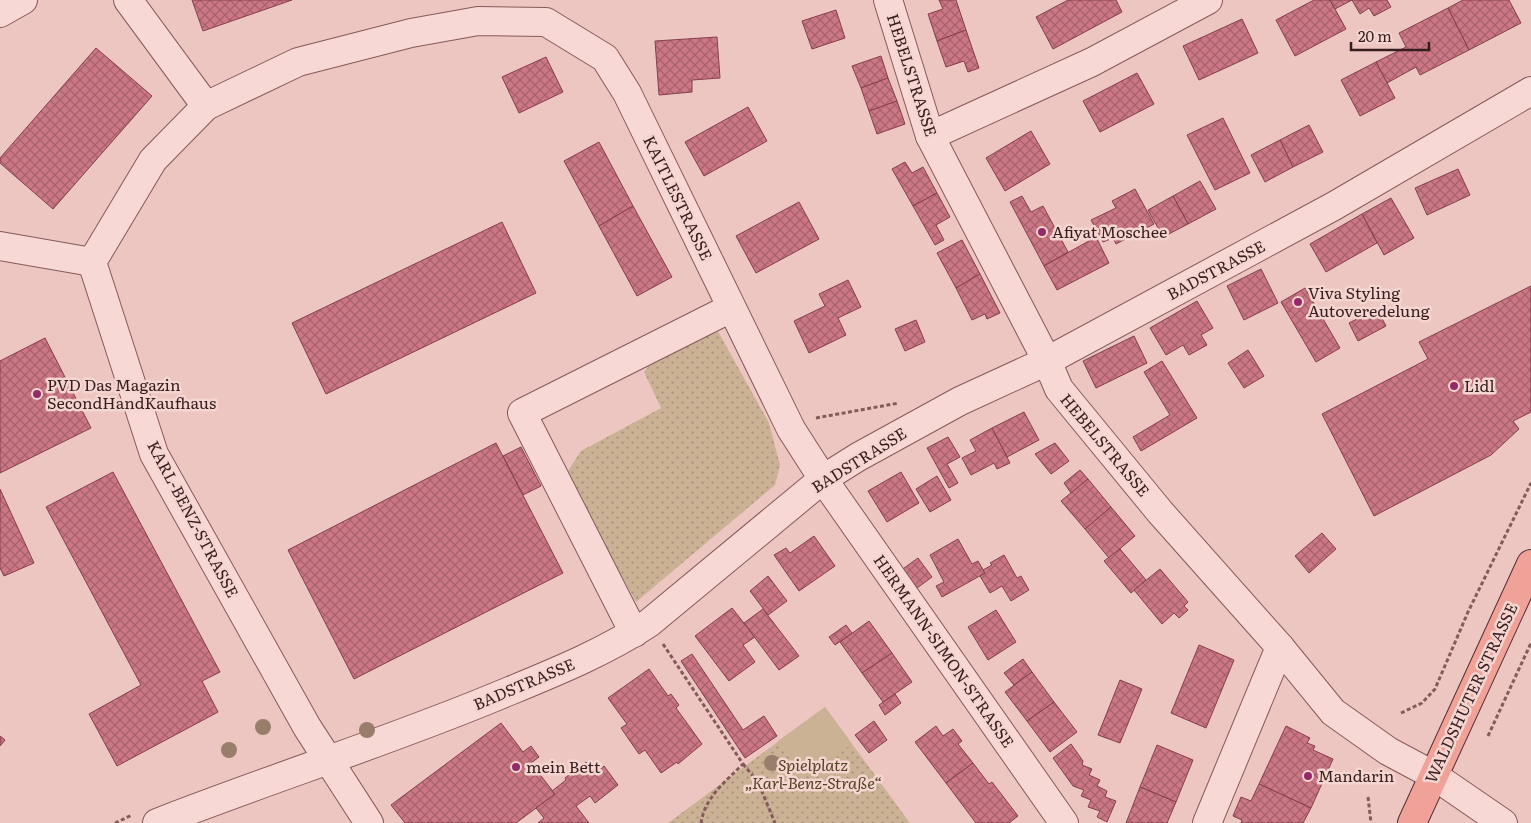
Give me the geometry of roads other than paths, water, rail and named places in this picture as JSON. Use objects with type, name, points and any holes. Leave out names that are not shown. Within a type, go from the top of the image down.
[{"type":"main road","name":"WALDSHUTER STRASSE","points":[[1412,823],[1531,564]]},
{"type":"street","points":[[0,13],[23,0]]},
{"type":"street","points":[[128,0],[206,106]]},
{"type":"street","name":"HEBELSTRASSE","points":[[888,0],[930,136],[1047,361],[1059,390],[1160,512],[1280,647],[1333,712],[1388,751],[1433,775],[1503,823]]},
{"type":"street","points":[[930,136],[1092,62],[1208,0]]},
{"type":"street","points":[[0,246],[92,262],[153,160],[206,106],[298,62],[411,33],[478,10]]},
{"type":"street","name":"KAITLESTRASSE","points":[[478,10],[546,22],[605,58],[627,93],[791,429],[823,479]]},
{"type":"street","name":"BADSTRASSE","points":[[157,823],[440,720],[556,672],[642,628],[823,479],[858,457],[960,402],[1047,361],[1334,206],[1531,91]]},
{"type":"street","name":"KARL-BENZ-STRASSE","points":[[92,262],[154,454],[306,727],[369,823]]},
{"type":"street","points":[[642,628],[522,413],[731,308]]},
{"type":"street","name":"HERMANN-SIMON-STRASSE","points":[[823,479],[1064,823]]},
{"type":"street","points":[[1207,823],[1280,647]]},
{"type":"place","name":"Afiyat Moschee","points":[[1042,232]]},
{"type":"place","name":"Viva Styling Autoveredelung","points":[[1298,302]]},
{"type":"place","name":"Lidl","points":[[1454,386]]},
{"type":"place","name":"PVD Das Magazin SecondHandKaufhaus","points":[[37,394]]},
{"type":"place","name":"mein Bett","points":[[516,767]]},
{"type":"place","name":"Mandarin","points":[[1308,776]]},
{"type":"park label","name":"Spielplatz „Karl-Benz-Straße“","points":[[813,774]]}]
